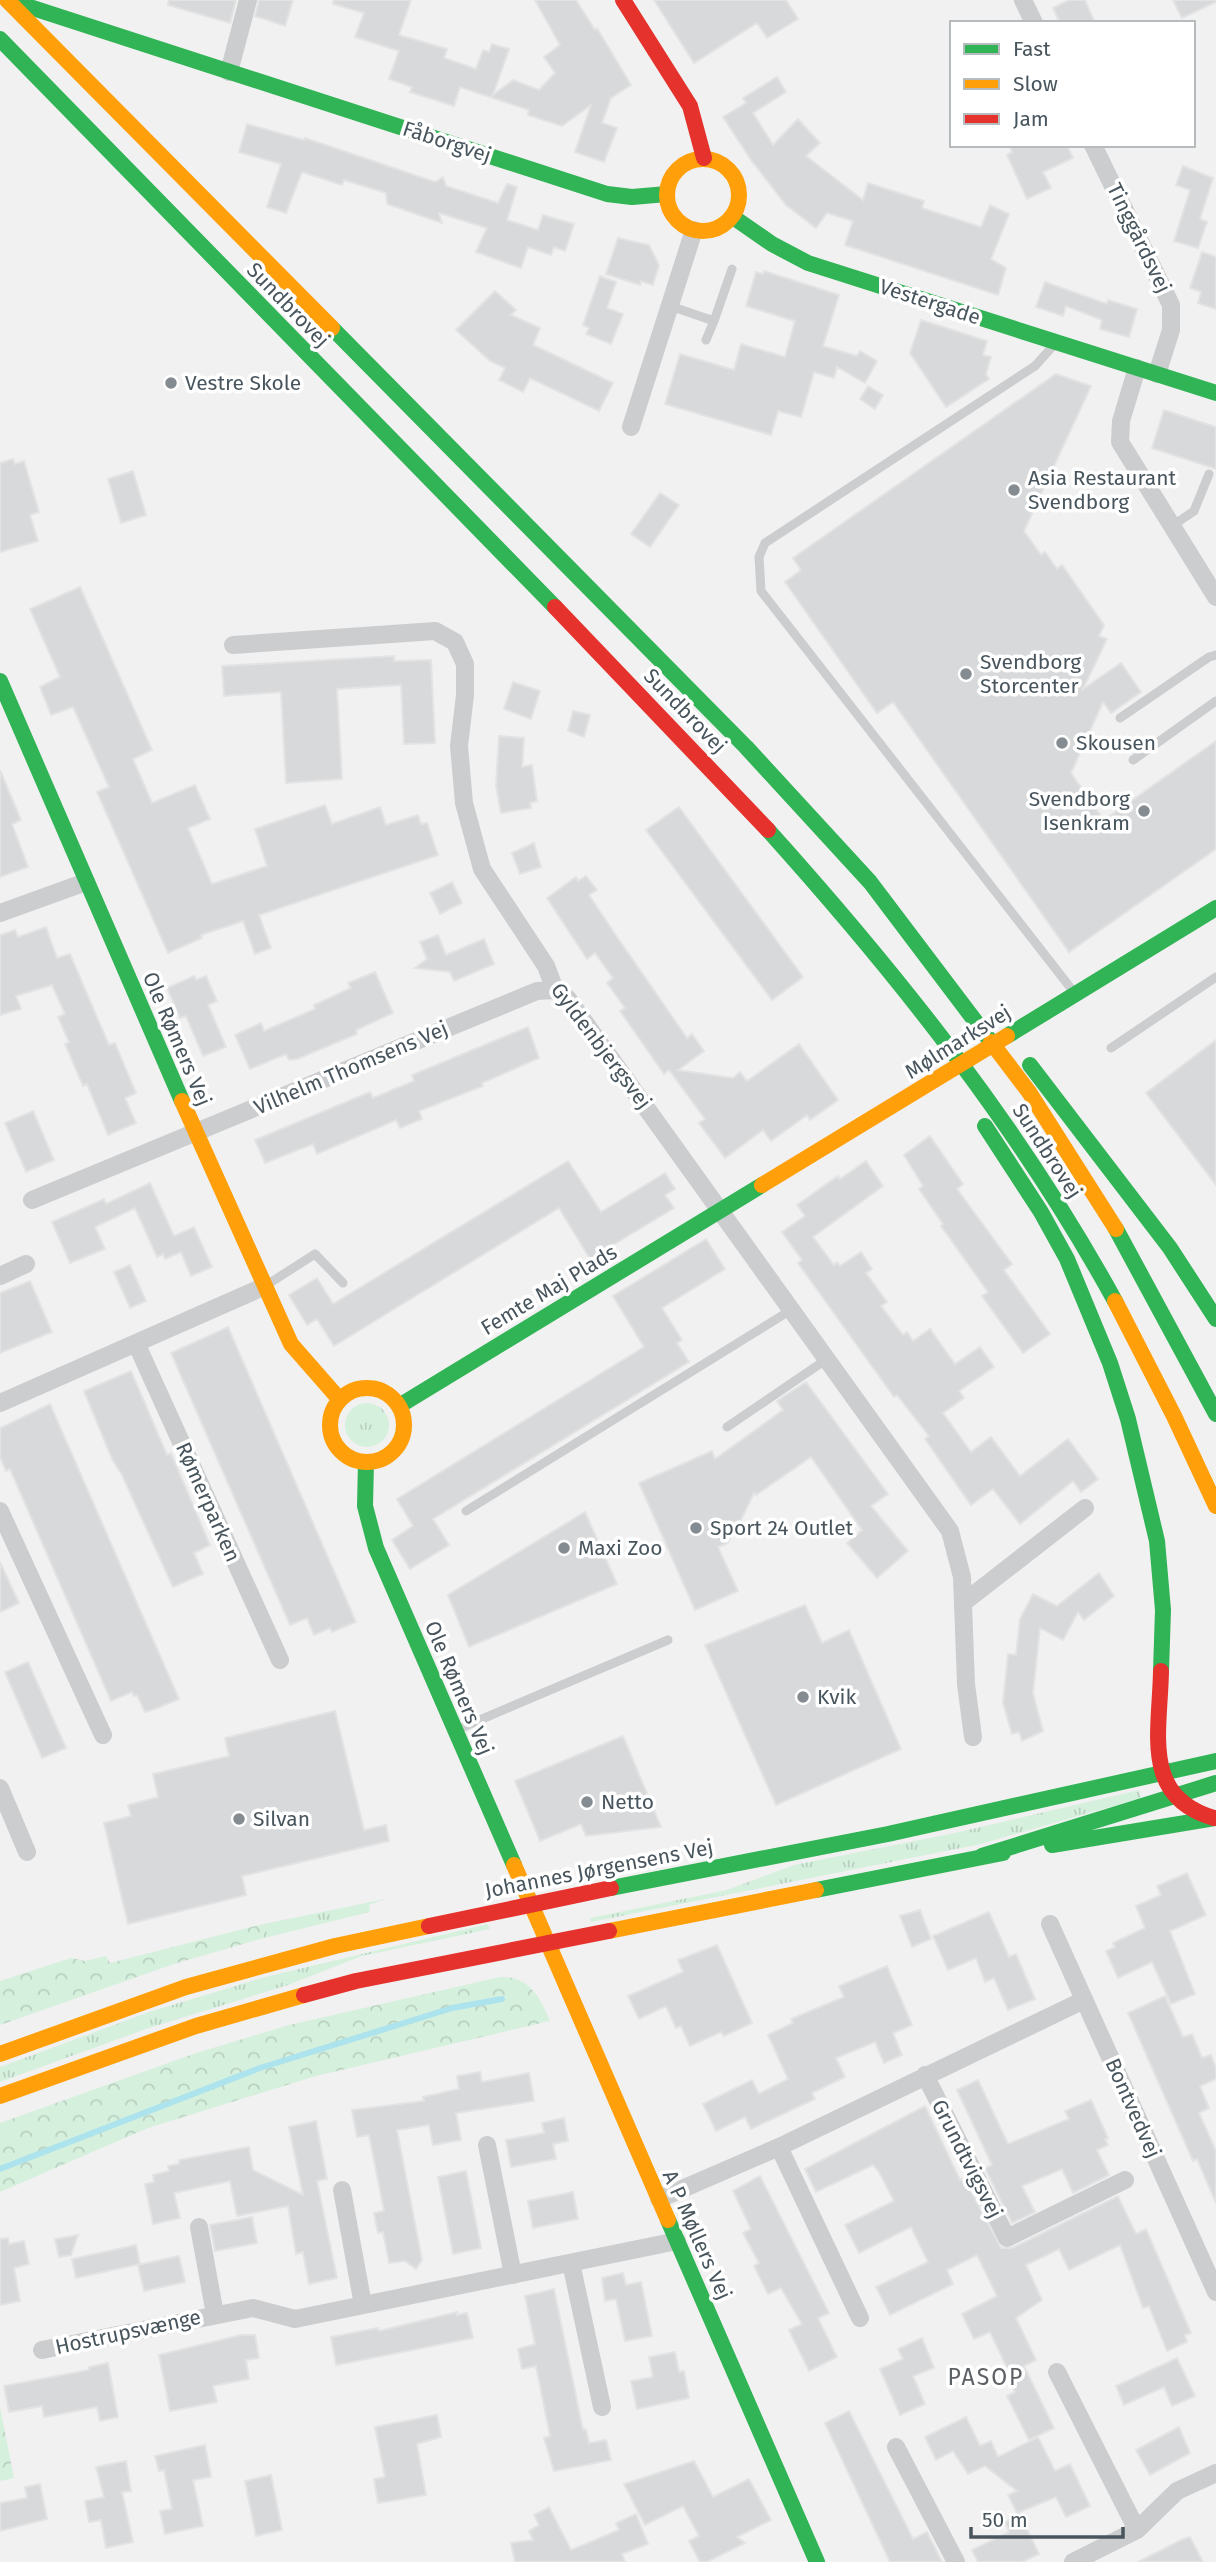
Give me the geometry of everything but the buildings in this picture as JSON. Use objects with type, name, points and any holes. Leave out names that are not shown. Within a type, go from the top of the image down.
[{"type":"street","name":"Fåborgvej","points":[[7,0],[607,194],[632,197],[667,194]]},
{"type":"street","name":"Sundbrovej","points":[[7,0],[746,747],[870,882],[1029,1093],[1135,1260],[1216,1414]]},
{"type":"street","points":[[229,72],[248,0]]},
{"type":"street","points":[[623,0],[690,106],[704,158]]},
{"type":"street","points":[[1023,0],[1033,21]]},
{"type":"street","name":"Sundbrovej","points":[[0,39],[724,780],[825,892],[941,1034],[1028,1155],[1153,1373],[1216,1506]]},
{"type":"street","name":"Tinggårdsvej","points":[[1094,147],[1171,305],[1171,330],[1157,374]]},
{"type":"street","points":[[704,158],[715,160],[733,174],[740,195],[733,217],[722,226],[708,231],[694,230],[674,216],[667,194],[669,183],[682,165],[704,158]]},
{"type":"street","name":"Vestergade","points":[[733,217],[772,244],[808,263],[1216,393]]},
{"type":"street","points":[[631,427],[694,230]]},
{"type":"street","points":[[1136,368],[1121,421],[1120,442],[1216,597]]},
{"type":"street","name":"Gyldenbjergsvej","points":[[233,645],[435,631],[455,642],[465,664],[466,695],[459,746],[464,803],[482,869],[545,966],[555,990],[568,999],[950,1531],[962,1577],[966,1684],[972,1737]]},
{"type":"street","name":"Ole Rømers Vej","points":[[0,681],[263,1287],[291,1344],[340,1400]]},
{"type":"street","points":[[0,913],[86,882]]},
{"type":"street","points":[[870,882],[951,966],[1019,1051],[1121,1182],[1216,1319]]},
{"type":"street","name":"Mølmarksvej","points":[[720,1211],[1216,908]]},
{"type":"street","points":[[879,958],[923,1038],[975,1109],[1041,1212],[1083,1293],[1111,1363],[1128,1419],[1157,1541],[1163,1610],[1158,1754],[1162,1773],[1171,1794],[1193,1811],[1215,1818]]},
{"type":"street","name":"Vilhelm Thomsens Vej","points":[[32,1200],[537,991],[555,990]]},
{"type":"street","name":"Femte Maj Plads","points":[[399,1406],[720,1211]]},
{"type":"street","points":[[0,1276],[26,1264]]},
{"type":"street","points":[[0,1403],[263,1287]]},
{"type":"street","name":"Rømerparken","points":[[136,1343],[280,1660]]},
{"type":"street","points":[[360,1388],[382,1391],[399,1406],[404,1416],[402,1438],[388,1456],[366,1462],[346,1455],[333,1439],[331,1419],[340,1400],[360,1388]]},
{"type":"street","name":"Ole Rømers Vej","points":[[366,1462],[364,1498],[372,1538],[530,1904],[533,1925]]},
{"type":"street","points":[[963,1603],[1085,1508]]},
{"type":"street","points":[[0,1511],[103,1735]]},
{"type":"street","name":"Johannes Jørgensens Vej","points":[[0,2054],[186,1987],[252,1968],[530,1904],[900,1831],[1216,1760]]},
{"type":"street","points":[[982,1856],[1005,1844],[1061,1831],[1171,1794],[1216,1783]]},
{"type":"street","points":[[0,1788],[27,1852]]},
{"type":"street","points":[[0,2096],[150,2041],[290,1998],[547,1941],[982,1856],[1215,1818]]},
{"type":"street","name":"Bontvedvej","points":[[1050,1924],[1216,2292]]},
{"type":"street","name":"A P Møllers Vej","points":[[533,1925],[547,1941],[817,2562]]},
{"type":"street","points":[[290,1998],[392,1957]]},
{"type":"street","name":"Grundtvigsvej","points":[[659,2199],[779,2147],[1084,2000]]},
{"type":"street","name":"Grundtvigsvej","points":[[925,2075],[1007,2238],[1125,2180]]},
{"type":"street","points":[[488,2145],[513,2275]]},
{"type":"street","points":[[779,2147],[860,2318]]},
{"type":"street","points":[[342,2190],[363,2305]]},
{"type":"street","name":"Hostrupsvænge","points":[[199,2227],[215,2314]]},
{"type":"street","name":"Hostrupsvænge","points":[[41,2350],[253,2308],[295,2319],[677,2241]]},
{"type":"street","points":[[571,2263],[602,2407]]},
{"type":"street","points":[[1057,2372],[1136,2530]]},
{"type":"street","points":[[896,2447],[956,2562]]},
{"type":"street","points":[[1073,2562],[1136,2530],[1177,2491],[1216,2473]]},
{"type":"lane","points":[[706,340],[733,269]]},
{"type":"lane","points":[[670,306],[714,321]]},
{"type":"lane","points":[[1056,342],[1035,366],[765,543],[759,557],[761,592],[1076,995]]},
{"type":"lane","points":[[1171,526],[1194,511],[1209,474]]},
{"type":"lane","points":[[1120,718],[1209,657],[1216,655]]},
{"type":"lane","points":[[1133,760],[1216,701]]},
{"type":"lane","points":[[1111,1048],[1216,977]]},
{"type":"lane","points":[[263,1287],[315,1254],[344,1283]]},
{"type":"lane","points":[[466,1511],[791,1310]]},
{"type":"lane","points":[[727,1427],[827,1359]]},
{"type":"lane","points":[[455,1731],[668,1640]]},
{"type":"green space","points":[[367,1403],[383,1409],[389,1425],[383,1441],[367,1447],[351,1441],[345,1425],[351,1409]]},
{"type":"green space","points":[[1139,1790],[1141,1798],[981,1844],[591,1922],[590,1918],[727,1890],[794,1865],[955,1833]]},
{"type":"green space","points":[[385,1899],[369,1905],[370,1912],[264,1938],[259,1925]]},
{"type":"green space","points":[[488,1924],[490,1929],[362,1956],[288,1985],[146,2029],[0,2082],[0,2067],[149,2012],[265,1977]]},
{"type":"green space","points":[[259,1925],[264,1938],[174,1964],[0,2025],[0,1981],[71,1958],[85,1961],[106,1956],[110,1963]]},
{"type":"green space","points":[[500,1977],[526,1984],[537,1996],[550,2021],[316,2076],[148,2128],[0,2192],[0,2123],[196,2053],[289,2025]]},
{"type":"green space","points":[[0,2407],[14,2478],[0,2481]]},
{"type":"waterway","points":[[0,2169],[260,2068],[452,2008],[502,1999]]},
{"type":"traffic: fast","points":[[8,0],[607,194],[632,197],[667,194]]},
{"type":"traffic: fast","points":[[0,39],[555,607]]},
{"type":"traffic: fast","points":[[733,217],[772,244],[808,263],[1216,393]]},
{"type":"traffic: fast","points":[[332,328],[746,747],[870,882],[991,1042]]},
{"type":"traffic: fast","points":[[0,681],[182,1101]]},
{"type":"traffic: fast","points":[[768,830],[865,941],[955,1056],[1039,1175],[1115,1301]]},
{"type":"traffic: fast","points":[[1007,1036],[1216,908]]},
{"type":"traffic: fast","points":[[1030,1065],[1170,1248],[1216,1319]]},
{"type":"traffic: fast","points":[[985,1126],[1041,1212],[1067,1259],[1110,1363],[1128,1419],[1157,1541],[1163,1610],[1161,1671]]},
{"type":"traffic: fast","points":[[399,1406],[762,1185]]},
{"type":"traffic: fast","points":[[1116,1229],[1216,1414]]},
{"type":"traffic: fast","points":[[366,1462],[365,1506],[376,1548],[514,1865]]},
{"type":"traffic: fast","points":[[611,1888],[888,1834],[1216,1761]]},
{"type":"traffic: fast","points":[[982,1856],[1216,1783]]},
{"type":"traffic: fast","points":[[1052,1845],[1216,1818]]},
{"type":"traffic: fast","points":[[816,1890],[1003,1853]]},
{"type":"traffic: fast","points":[[668,2220],[817,2562]]},
{"type":"traffic: slow","points":[[7,0],[332,328]]},
{"type":"traffic: slow","points":[[703,159],[717,162],[729,169],[736,181],[739,195],[736,209],[729,221],[717,228],[703,231],[689,228],[677,221],[670,209],[667,195],[670,181],[677,169],[689,162],[703,159]]},
{"type":"traffic: slow","points":[[762,1185],[1007,1036]]},
{"type":"traffic: slow","points":[[991,1042],[1029,1092],[1116,1229]]},
{"type":"traffic: slow","points":[[182,1101],[291,1344],[340,1400]]},
{"type":"traffic: slow","points":[[1115,1301],[1174,1416],[1216,1506]]},
{"type":"traffic: slow","points":[[367,1388],[381,1391],[393,1399],[401,1411],[404,1425],[401,1439],[393,1451],[381,1459],[367,1462],[353,1459],[341,1451],[333,1439],[330,1425],[333,1411],[341,1399],[353,1391],[367,1388]]},
{"type":"traffic: slow","points":[[514,1865],[668,2220]]},
{"type":"traffic: slow","points":[[609,1931],[816,1890]]},
{"type":"traffic: slow","points":[[0,2054],[186,1987],[335,1946],[429,1926]]},
{"type":"traffic: slow","points":[[0,2096],[196,2026],[304,1995]]},
{"type":"traffic: jam","points":[[623,0],[690,106],[704,158]]},
{"type":"traffic: jam","points":[[555,607],[768,830]]},
{"type":"traffic: jam","points":[[1161,1671],[1158,1739],[1165,1778],[1175,1795],[1191,1808],[1214,1818]]},
{"type":"traffic: jam","points":[[429,1926],[611,1888]]},
{"type":"traffic: jam","points":[[304,1995],[356,1981],[609,1931]]},
{"type":"place","name":"Vestre Skole","points":[[171,383]]},
{"type":"place","name":"Asia Restaurant Svendborg","points":[[1014,490]]},
{"type":"place","name":"Svendborg Storcenter","points":[[966,674]]},
{"type":"place","name":"Skousen","points":[[1062,743]]},
{"type":"place","name":"Svendborg Isenkram","points":[[1144,811]]},
{"type":"place","name":"Sport 24 Outlet","points":[[696,1528]]},
{"type":"place","name":"Maxi Zoo","points":[[564,1548]]},
{"type":"place","name":"Kvik","points":[[803,1697]]},
{"type":"place","name":"Netto","points":[[587,1802]]},
{"type":"place","name":"Silvan","points":[[239,1819]]},
{"type":"district","name":"PASOP","points":[[986,2377]]}]
